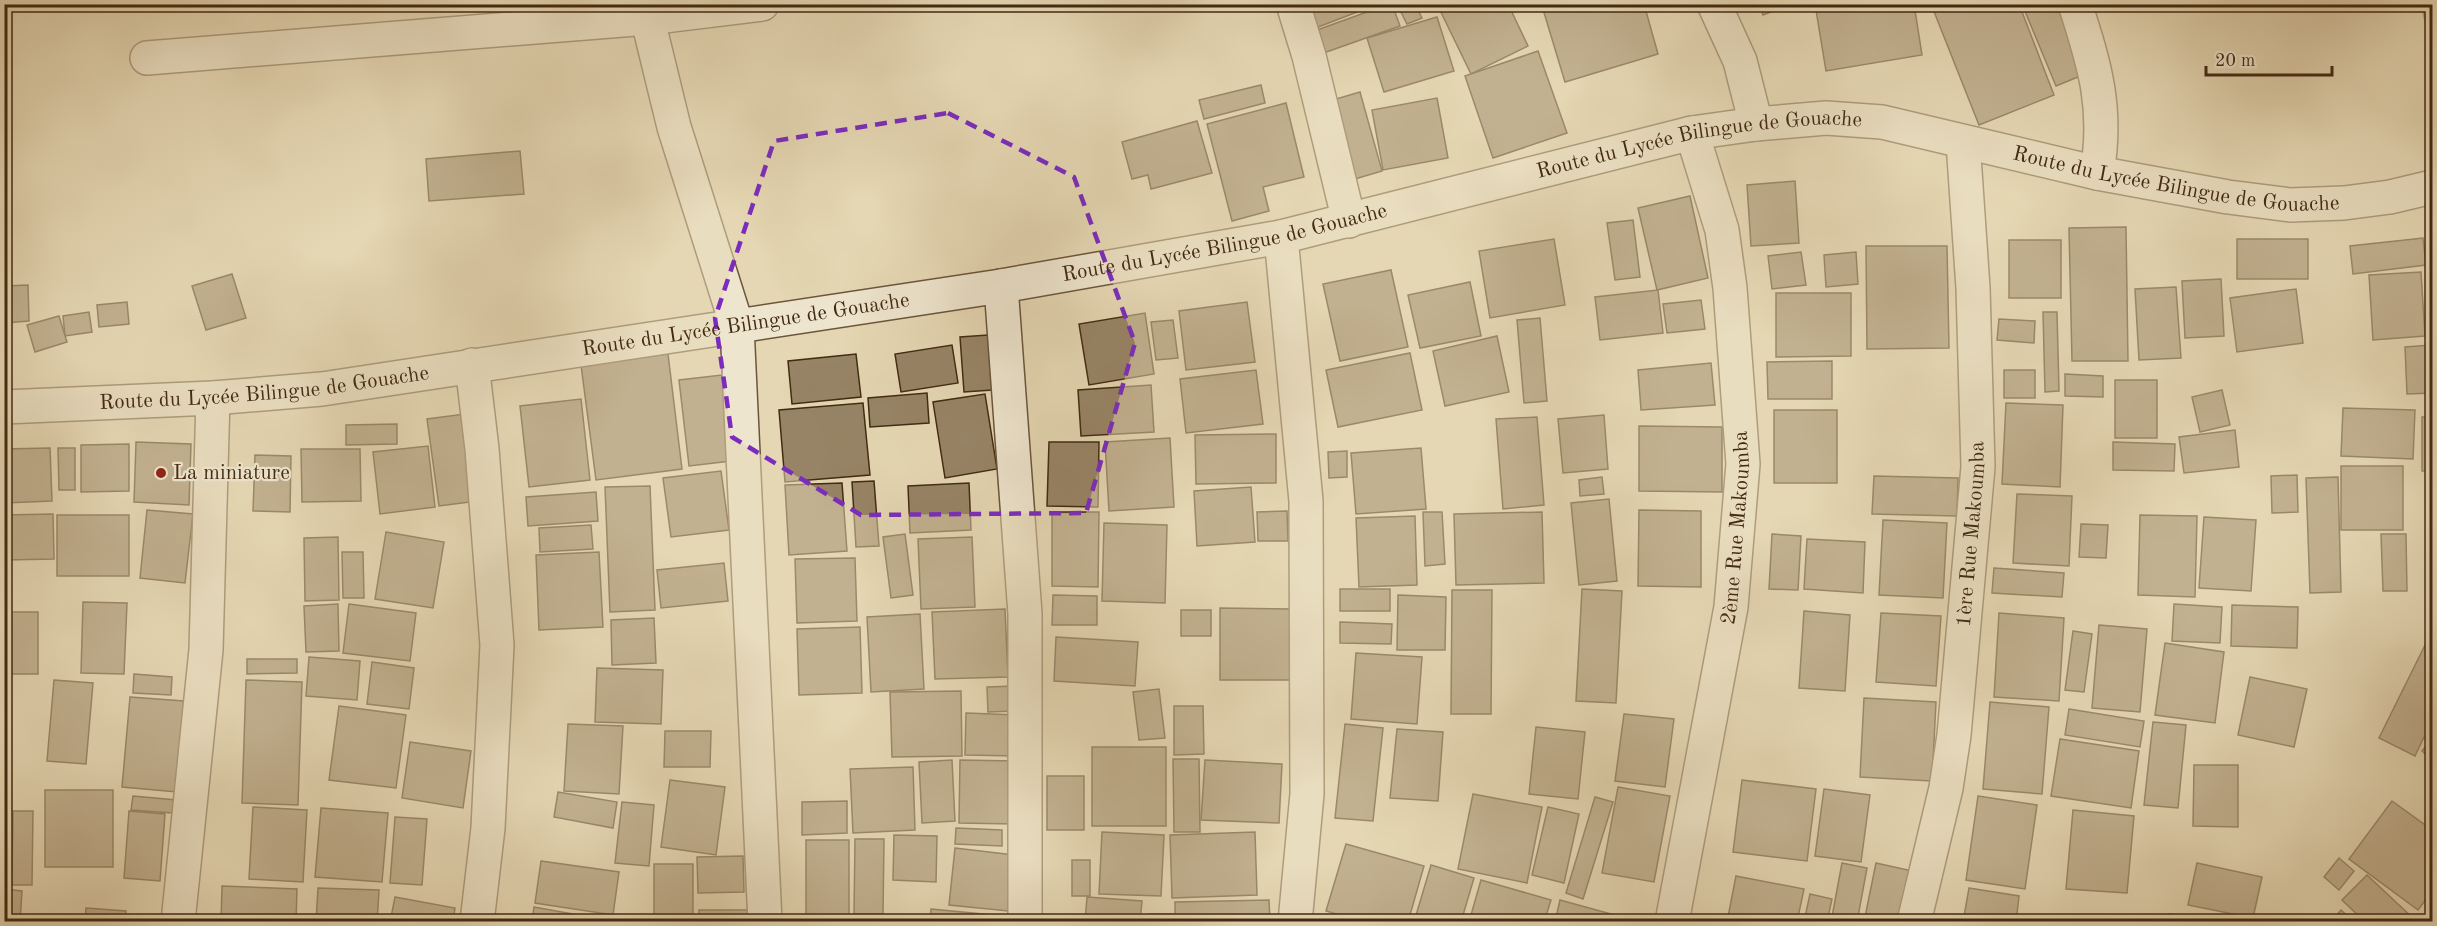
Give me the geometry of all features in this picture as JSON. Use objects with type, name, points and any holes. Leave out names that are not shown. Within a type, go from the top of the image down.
[{"type":"street","points":[[147,58],[646,11],[762,4]]},
{"type":"street","points":[[1293,4],[1309,56],[1349,220]]},
{"type":"street","points":[[1714,4],[1740,60],[1756,124]]},
{"type":"street","points":[[2075,4],[2094,62],[2101,105],[2102,142],[2097,173]]},
{"type":"street","points":[[646,11],[674,127],[737,326],[765,921]]},
{"type":"street","name":"Route du Lycée Bilingue de Gouache","points":[[4,407],[213,398],[322,389],[1001,286],[1281,237],[1692,133],[1756,124],[1826,118],[1882,122],[2097,173],[2229,197],[2290,205],[2344,203],[2390,197],[2433,187]]},
{"type":"street","name":"2ème Rue Makoumba","points":[[1672,921],[1731,607],[1743,464],[1730,288],[1722,230],[1692,133]]},
{"type":"street","name":"1ère Rue Makoumba","points":[[1914,921],[1946,788],[1978,467],[1973,288],[1963,142]]},
{"type":"street","points":[[1281,237],[1306,501],[1307,794],[1295,921]]},
{"type":"street","points":[[1001,286],[1025,614],[1025,921]]},
{"type":"street","points":[[472,365],[482,449],[497,645],[488,828],[477,921]]},
{"type":"street","points":[[178,921],[206,650],[213,398]]},
{"type":"highlighted area","points":[[948,113],[1074,177],[1135,343],[1086,513],[861,515],[732,437],[715,318],[774,141]]},
{"type":"building","points":[[1304,4],[1378,4],[1313,29]]},
{"type":"building","points":[[1392,4],[1400,26],[1315,56],[1306,34]]},
{"type":"building","points":[[1397,4],[1415,4],[1422,18],[1407,24]]},
{"type":"building","points":[[1437,4],[1508,4],[1528,46],[1471,74]]},
{"type":"building","points":[[1548,4],[1644,4],[1658,54],[1565,82],[1542,6]]},
{"type":"building","points":[[1759,4],[1792,4],[1763,15]]},
{"type":"building","points":[[1815,4],[1914,4],[1922,55],[1826,71]]},
{"type":"building","points":[[1931,4],[2019,4],[2054,95],[1979,125]]},
{"type":"building","points":[[2022,4],[2062,4],[2090,72],[2056,86]]},
{"type":"building","points":[[1437,17],[1454,71],[1384,92],[1367,38]]},
{"type":"building","points":[[1538,51],[1567,133],[1493,158],[1465,76]]},
{"type":"building","points":[[1261,85],[1265,103],[1204,119],[1199,100]]},
{"type":"building","points":[[1360,92],[1382,171],[1348,181],[1326,102]]},
{"type":"building","points":[[1437,98],[1448,158],[1383,170],[1372,110]]},
{"type":"building","points":[[1286,103],[1304,177],[1263,187],[1269,211],[1232,221],[1207,124]]},
{"type":"building","points":[[1197,121],[1212,173],[1151,189],[1148,175],[1132,179],[1122,142]]},
{"type":"building","points":[[520,151],[524,194],[429,201],[426,159]]},
{"type":"building","points":[[1795,181],[1799,243],[1751,246],[1747,185]]},
{"type":"building","points":[[1690,196],[1708,278],[1657,290],[1638,208]]},
{"type":"building","points":[[1633,220],[1640,277],[1615,280],[1607,223]]},
{"type":"building","points":[[2126,227],[2128,361],[2072,361],[2069,228]]},
{"type":"building","points":[[2423,238],[2426,265],[2353,274],[2350,246]]},
{"type":"building","points":[[1554,239],[1565,305],[1490,318],[1479,251]]},
{"type":"building","points":[[2237,239],[2308,239],[2308,279],[2237,279]]},
{"type":"building","points":[[2009,240],[2061,240],[2061,298],[2009,298]]},
{"type":"building","points":[[1866,246],[1947,246],[1949,348],[1867,349]]},
{"type":"building","points":[[1801,252],[1806,285],[1772,289],[1768,256]]},
{"type":"building","points":[[1856,252],[1858,284],[1826,287],[1824,255]]},
{"type":"building","points":[[1391,270],[1408,347],[1340,361],[1323,284]]},
{"type":"building","points":[[2421,272],[2425,336],[2373,340],[2369,275]]},
{"type":"building","points":[[232,274],[246,318],[206,330],[192,286]]},
{"type":"building","points":[[2221,279],[2224,336],[2185,338],[2182,281]]},
{"type":"building","points":[[1470,282],[1481,336],[1420,348],[1408,295]]},
{"type":"building","points":[[28,285],[29,321],[4,323],[4,286]]},
{"type":"building","points":[[2176,287],[2181,358],[2139,360],[2135,289]]},
{"type":"building","points":[[2296,289],[2303,343],[2237,352],[2230,298]]},
{"type":"building","points":[[1658,290],[1663,333],[1600,340],[1595,297]]},
{"type":"building","points":[[1776,293],[1851,293],[1851,356],[1776,357]]},
{"type":"building","points":[[1701,300],[1705,329],[1667,333],[1663,304]]},
{"type":"building","points":[[127,302],[129,324],[99,327],[97,305]]},
{"type":"building","points":[[1247,302],[1255,362],[1186,370],[1179,311]]},
{"type":"building","points":[[89,312],[92,332],[65,336],[63,316]]},
{"type":"building","points":[[2043,312],[2057,312],[2059,391],[2045,392]]},
{"type":"building","points":[[1145,313],[1154,374],[1089,385],[1079,324]]},
{"type":"building","points":[[59,316],[67,342],[35,352],[27,325]]},
{"type":"building","points":[[1540,318],[1547,401],[1524,403],[1517,320]]},
{"type":"building","points":[[1999,319],[2035,321],[2034,343],[1997,340]]},
{"type":"building","points":[[1173,320],[1178,358],[1156,360],[1151,322]]},
{"type":"building","points":[[988,335],[992,390],[964,392],[960,337]]},
{"type":"building","points":[[1497,336],[1509,392],[1445,406],[1433,351]]},
{"type":"building","points":[[952,345],[958,383],[901,392],[895,354]]},
{"type":"building","points":[[2431,345],[2432,393],[2407,394],[2405,347]]},
{"type":"building","points":[[1410,353],[1422,410],[1338,427],[1326,370]]},
{"type":"building","points":[[668,354],[682,469],[596,480],[581,365]]},
{"type":"building","points":[[856,354],[861,397],[792,404],[788,361]]},
{"type":"building","points":[[1832,361],[1832,399],[1768,399],[1767,362]]},
{"type":"building","points":[[1711,363],[1715,405],[1641,410],[1638,370]]},
{"type":"building","points":[[1256,370],[1263,424],[1186,433],[1180,379]]},
{"type":"building","points":[[2004,370],[2035,370],[2035,398],[2004,398]]},
{"type":"building","points":[[2065,374],[2103,376],[2103,397],[2065,396]]},
{"type":"building","points":[[722,375],[731,461],[689,466],[679,380]]},
{"type":"building","points":[[2115,380],[2157,380],[2157,438],[2115,438]]},
{"type":"building","points":[[1151,385],[1154,432],[1081,436],[1078,390]]},
{"type":"building","points":[[2222,390],[2230,425],[2200,432],[2192,397]]},
{"type":"building","points":[[927,393],[929,423],[870,427],[868,398]]},
{"type":"building","points":[[985,394],[997,469],[945,478],[933,402]]},
{"type":"building","points":[[581,399],[590,480],[529,487],[520,406]]},
{"type":"building","points":[[863,403],[870,475],[785,482],[779,410]]},
{"type":"building","points":[[2006,403],[2063,405],[2060,487],[2002,484]]},
{"type":"building","points":[[2343,408],[2415,410],[2413,459],[2341,456]]},
{"type":"building","points":[[1774,410],[1837,410],[1837,483],[1774,483]]},
{"type":"building","points":[[465,414],[477,501],[439,506],[427,419]]},
{"type":"building","points":[[1604,415],[1608,469],[1563,473],[1558,419]]},
{"type":"building","points":[[1537,417],[1544,505],[1503,509],[1496,419]]},
{"type":"building","points":[[2422,417],[2432,417],[2432,471],[2422,471]]},
{"type":"building","points":[[397,424],[397,444],[346,445],[346,425]]},
{"type":"building","points":[[1639,426],[1722,427],[1722,492],[1639,491]]},
{"type":"building","points":[[2235,430],[2239,467],[2184,473],[2179,437]]},
{"type":"building","points":[[1276,434],[1276,483],[1196,484],[1195,435]]},
{"type":"building","points":[[1170,438],[1174,507],[1109,511],[1105,442]]},
{"type":"building","points":[[136,442],[191,444],[189,505],[134,502]]},
{"type":"building","points":[[1049,442],[1099,442],[1098,507],[1047,506]]},
{"type":"building","points":[[2113,442],[2175,444],[2174,471],[2113,470]]},
{"type":"building","points":[[129,444],[129,491],[81,492],[81,445]]},
{"type":"building","points":[[428,446],[435,507],[380,514],[373,452]]},
{"type":"building","points":[[50,448],[52,501],[4,503],[4,449]]},
{"type":"building","points":[[58,448],[75,448],[75,490],[59,490]]},
{"type":"building","points":[[1421,448],[1426,509],[1356,514],[1351,453]]},
{"type":"building","points":[[301,449],[360,449],[361,501],[302,502]]},
{"type":"building","points":[[1347,451],[1347,477],[1329,478],[1328,452]]},
{"type":"building","points":[[255,455],[291,456],[290,512],[253,511]]},
{"type":"building","points":[[2341,466],[2403,466],[2403,530],[2341,530]]},
{"type":"building","points":[[721,471],[729,530],[671,537],[663,478]]},
{"type":"building","points":[[2297,475],[2298,512],[2272,513],[2271,476]]},
{"type":"building","points":[[1874,476],[1958,478],[1957,516],[1872,514]]},
{"type":"building","points":[[1602,477],[1604,494],[1580,496],[1579,480]]},
{"type":"building","points":[[2338,477],[2341,592],[2310,593],[2306,478]]},
{"type":"building","points":[[874,481],[879,546],[856,547],[852,482]]},
{"type":"building","points":[[842,483],[847,551],[789,555],[785,485]]},
{"type":"building","points":[[969,483],[971,530],[910,533],[908,486]]},
{"type":"building","points":[[650,486],[655,610],[610,612],[605,487]]},
{"type":"building","points":[[1251,487],[1255,542],[1197,546],[1194,491]]},
{"type":"building","points":[[596,492],[598,521],[528,526],[526,497]]},
{"type":"building","points":[[2017,494],[2072,496],[2069,566],[2013,563]]},
{"type":"building","points":[[1609,499],[1617,581],[1579,585],[1571,503]]},
{"type":"building","points":[[147,510],[193,514],[185,583],[140,578]]},
{"type":"building","points":[[1639,510],[1701,511],[1701,587],[1638,586]]},
{"type":"building","points":[[1287,511],[1288,541],[1258,541],[1257,512]]},
{"type":"building","points":[[1052,512],[1099,512],[1098,587],[1052,586]]},
{"type":"building","points":[[1423,512],[1442,512],[1445,564],[1425,566]]},
{"type":"building","points":[[1542,512],[1544,583],[1456,585],[1454,514]]},
{"type":"building","points":[[53,514],[54,559],[4,560],[4,515]]},
{"type":"building","points":[[57,515],[129,515],[129,576],[57,576]]},
{"type":"building","points":[[2140,515],[2197,516],[2195,597],[2138,595]]},
{"type":"building","points":[[1415,516],[1417,585],[1359,587],[1356,518]]},
{"type":"building","points":[[2204,517],[2256,520],[2251,591],[2199,588]]},
{"type":"building","points":[[1883,520],[1947,523],[1943,598],[1879,595]]},
{"type":"building","points":[[1104,523],[1167,525],[1165,603],[1102,601]]},
{"type":"building","points":[[2081,524],[2108,525],[2106,558],[2079,557]]},
{"type":"building","points":[[591,525],[593,549],[540,552],[539,528]]},
{"type":"building","points":[[386,532],[444,542],[433,608],[375,599]]},
{"type":"building","points":[[905,534],[913,595],[891,598],[883,537]]},
{"type":"building","points":[[1772,534],[1801,536],[1798,590],[1769,589]]},
{"type":"building","points":[[2381,534],[2406,534],[2407,591],[2383,591]]},
{"type":"building","points":[[338,537],[339,600],[305,601],[304,538]]},
{"type":"building","points":[[972,537],[975,607],[921,609],[918,539]]},
{"type":"building","points":[[1807,539],[1865,542],[1863,593],[1804,589]]},
{"type":"building","points":[[342,552],[363,552],[364,598],[343,598]]},
{"type":"building","points":[[599,552],[603,627],[539,630],[536,555]]},
{"type":"building","points":[[855,558],[857,621],[797,623],[795,559]]},
{"type":"building","points":[[724,563],[728,601],[661,608],[657,570]]},
{"type":"building","points":[[1994,568],[2064,573],[2062,597],[1992,593]]},
{"type":"building","points":[[1340,589],[1390,589],[1390,611],[1340,611]]},
{"type":"building","points":[[1582,589],[1622,591],[1616,703],[1576,701]]},
{"type":"building","points":[[1452,590],[1492,590],[1491,714],[1451,714]]},
{"type":"building","points":[[1053,595],[1097,596],[1097,625],[1052,625]]},
{"type":"building","points":[[1398,595],[1446,597],[1445,650],[1397,650]]},
{"type":"building","points":[[83,602],[127,603],[124,674],[81,673]]},
{"type":"building","points":[[338,604],[339,651],[306,652],[304,606]]},
{"type":"building","points":[[349,604],[416,613],[410,661],[343,653]]},
{"type":"building","points":[[2174,604],[2222,607],[2220,643],[2172,641]]},
{"type":"building","points":[[2232,605],[2298,607],[2297,648],[2231,646]]},
{"type":"building","points":[[1220,608],[1293,609],[1293,680],[1220,680]]},
{"type":"building","points":[[1005,609],[1008,677],[935,679],[932,612]]},
{"type":"building","points":[[1181,610],[1211,610],[1211,636],[1181,636]]},
{"type":"building","points":[[1804,611],[1850,615],[1845,691],[1799,688]]},
{"type":"building","points":[[4,612],[38,612],[38,674],[4,674]]},
{"type":"building","points":[[1881,613],[1941,616],[1936,686],[1876,682]]},
{"type":"building","points":[[1999,613],[2064,618],[2059,701],[1994,697]]},
{"type":"building","points":[[920,614],[924,689],[871,692],[867,617]]},
{"type":"building","points":[[654,618],[656,663],[612,665],[611,620]]},
{"type":"building","points":[[1340,622],[1392,624],[1391,644],[1340,643]]},
{"type":"building","points":[[2099,625],[2147,629],[2140,712],[2092,708]]},
{"type":"building","points":[[860,627],[862,693],[799,695],[797,629]]},
{"type":"building","points":[[2073,631],[2092,634],[2084,692],[2065,690]]},
{"type":"building","points":[[2432,631],[2432,720],[2415,756],[2379,738]]},
{"type":"building","points":[[1056,637],[1138,642],[1135,686],[1054,681]]},
{"type":"building","points":[[2165,643],[2224,652],[2215,723],[2155,715]]},
{"type":"building","points":[[1356,653],[1422,657],[1417,724],[1351,719]]},
{"type":"building","points":[[309,657],[360,661],[357,700],[306,696]]},
{"type":"building","points":[[247,659],[297,659],[297,673],[247,674]]},
{"type":"building","points":[[372,662],[414,668],[409,709],[367,704]]},
{"type":"building","points":[[597,668],[663,670],[661,724],[595,722]]},
{"type":"building","points":[[134,674],[172,677],[171,695],[133,693]]},
{"type":"building","points":[[2250,677],[2307,689],[2294,747],[2238,735]]},
{"type":"building","points":[[54,680],[93,683],[86,764],[47,761]]},
{"type":"building","points":[[246,680],[302,682],[298,805],[242,803]]},
{"type":"building","points":[[1015,686],[1015,711],[988,712],[987,687]]},
{"type":"building","points":[[1159,689],[1165,738],[1139,740],[1133,692]]},
{"type":"building","points":[[961,691],[962,756],[892,757],[890,692]]},
{"type":"building","points":[[130,697],[184,701],[177,792],[122,787]]},
{"type":"building","points":[[1864,698],[1936,702],[1932,781],[1860,777]]},
{"type":"building","points":[[1990,702],[2049,707],[2042,794],[1983,789]]},
{"type":"building","points":[[339,706],[406,715],[396,788],[329,780]]},
{"type":"building","points":[[1174,706],[1203,706],[1204,754],[1174,755]]},
{"type":"building","points":[[2069,709],[2144,721],[2140,747],[2065,735]]},
{"type":"building","points":[[966,713],[1017,715],[1017,756],[965,755]]},
{"type":"building","points":[[1624,714],[1674,719],[1665,787],[1615,781]]},
{"type":"building","points":[[2153,722],[2186,725],[2178,808],[2144,805]]},
{"type":"building","points":[[568,724],[623,726],[619,794],[564,791]]},
{"type":"building","points":[[1345,724],[1383,728],[1373,821],[1335,818]]},
{"type":"building","points":[[1536,727],[1585,732],[1578,799],[1529,794]]},
{"type":"building","points":[[1397,729],[1443,732],[1438,801],[1390,798]]},
{"type":"building","points":[[665,731],[711,731],[710,767],[664,767]]},
{"type":"building","points":[[2060,739],[2139,751],[2131,808],[2051,796]]},
{"type":"building","points":[[2432,739],[2432,760],[2422,751]]},
{"type":"building","points":[[410,742],[471,751],[463,808],[402,798]]},
{"type":"building","points":[[1092,747],[1166,747],[1166,826],[1092,826]]},
{"type":"building","points":[[1173,759],[1199,759],[1200,832],[1174,832]]},
{"type":"building","points":[[952,760],[955,821],[922,823],[919,762]]},
{"type":"building","points":[[960,760],[1015,761],[1013,824],[959,823]]},
{"type":"building","points":[[1205,760],[1282,764],[1279,823],[1201,820]]},
{"type":"building","points":[[2194,765],[2238,765],[2238,827],[2193,826]]},
{"type":"building","points":[[913,767],[915,830],[853,833],[850,769]]},
{"type":"building","points":[[1047,776],[1084,776],[1084,830],[1047,830]]},
{"type":"building","points":[[670,780],[725,787],[716,855],[661,847]]},
{"type":"building","points":[[1742,780],[1816,789],[1807,861],[1733,852]]},
{"type":"building","points":[[1618,787],[1670,796],[1654,882],[1602,873]]},
{"type":"building","points":[[1824,789],[1870,795],[1861,862],[1815,856]]},
{"type":"building","points":[[45,790],[113,790],[113,867],[45,867]]},
{"type":"building","points":[[558,792],[617,802],[613,828],[554,817]]},
{"type":"building","points":[[1473,794],[1542,807],[1527,883],[1458,869]]},
{"type":"building","points":[[133,796],[187,801],[186,814],[131,810]]},
{"type":"building","points":[[1978,796],[2037,805],[2025,889],[1966,880]]},
{"type":"building","points":[[1595,797],[1613,802],[1583,899],[1566,893]]},
{"type":"building","points":[[847,801],[847,833],[802,835],[802,802]]},
{"type":"building","points":[[2392,801],[2432,830],[2432,891],[2418,910],[2349,859]]},
{"type":"building","points":[[622,802],[654,805],[649,866],[615,863]]},
{"type":"building","points":[[253,807],[307,810],[303,882],[249,879]]},
{"type":"building","points":[[1548,807],[1579,814],[1564,883],[1532,875]]},
{"type":"building","points":[[321,808],[388,813],[382,882],[315,877]]},
{"type":"building","points":[[2073,810],[2134,816],[2127,893],[2066,889]]},
{"type":"building","points":[[13,811],[33,811],[32,885],[12,885]]},
{"type":"building","points":[[129,811],[165,814],[160,881],[124,878]]},
{"type":"building","points":[[4,812],[7,812],[6,883],[4,883]]},
{"type":"building","points":[[395,817],[427,819],[422,885],[390,883]]},
{"type":"building","points":[[956,828],[1002,830],[1002,846],[955,844]]},
{"type":"building","points":[[1102,832],[1164,835],[1161,896],[1099,894]]},
{"type":"building","points":[[1255,832],[1257,895],[1172,898],[1170,835]]},
{"type":"building","points":[[894,835],[937,836],[936,882],[893,880]]},
{"type":"building","points":[[855,839],[884,839],[883,914],[854,914]]},
{"type":"building","points":[[806,840],[849,840],[849,916],[806,916]]},
{"type":"building","points":[[1346,844],[1424,866],[1408,922],[1364,922],[1326,911]]},
{"type":"building","points":[[955,848],[1014,855],[1008,911],[949,905]]},
{"type":"building","points":[[743,856],[744,892],[698,893],[697,857]]},
{"type":"building","points":[[2339,858],[2354,871],[2339,890],[2324,877]]},
{"type":"building","points":[[1072,860],[1090,860],[1090,896],[1072,896]]},
{"type":"building","points":[[541,861],[619,872],[613,915],[535,903]]},
{"type":"building","points":[[1842,863],[1867,868],[1857,922],[1831,922]]},
{"type":"building","points":[[1876,863],[1917,872],[1907,922],[1864,922]]},
{"type":"building","points":[[2197,863],[2262,877],[2253,918],[2188,905]]},
{"type":"building","points":[[654,864],[693,864],[693,922],[654,922]]},
{"type":"building","points":[[1431,865],[1474,878],[1461,922],[1414,922]]},
{"type":"building","points":[[2367,875],[2415,920],[2413,922],[2365,922],[2342,900]]},
{"type":"building","points":[[1736,876],[1804,889],[1797,922],[1727,922]]},
{"type":"building","points":[[1481,880],[1551,900],[1544,922],[1469,922]]},
{"type":"building","points":[[222,886],[297,889],[296,922],[221,922]]},
{"type":"building","points":[[318,888],[379,890],[377,922],[316,922]]},
{"type":"building","points":[[1969,888],[2019,896],[2016,922],[1963,922]]},
{"type":"building","points":[[4,889],[22,891],[20,922],[4,922]]},
{"type":"building","points":[[1810,894],[1832,899],[1827,922],[1804,922]]},
{"type":"building","points":[[395,897],[455,908],[453,922],[390,922]]},
{"type":"building","points":[[1087,897],[1142,901],[1140,922],[1085,922]]},
{"type":"building","points":[[1269,900],[1270,922],[1175,922],[1175,902]]},
{"type":"building","points":[[1560,900],[1640,922],[1555,922]]},
{"type":"building","points":[[534,907],[617,922],[532,922]]},
{"type":"building","points":[[86,908],[126,911],[125,922],[85,922]]},
{"type":"building","points":[[931,909],[993,915],[993,922],[930,922]]},
{"type":"building","points":[[699,910],[749,910],[749,922],[699,922]]},
{"type":"building","points":[[2341,910],[2354,922],[2331,922]]},
{"type":"building","points":[[1150,914],[1172,914],[1173,922],[1150,922]]},
{"type":"building","points":[[2169,914],[2214,922],[2168,922]]},
{"type":"waterway","points":[[2426,4],[2432,27]]},
{"type":"place","name":"La miniature","points":[[161,473]]}]
